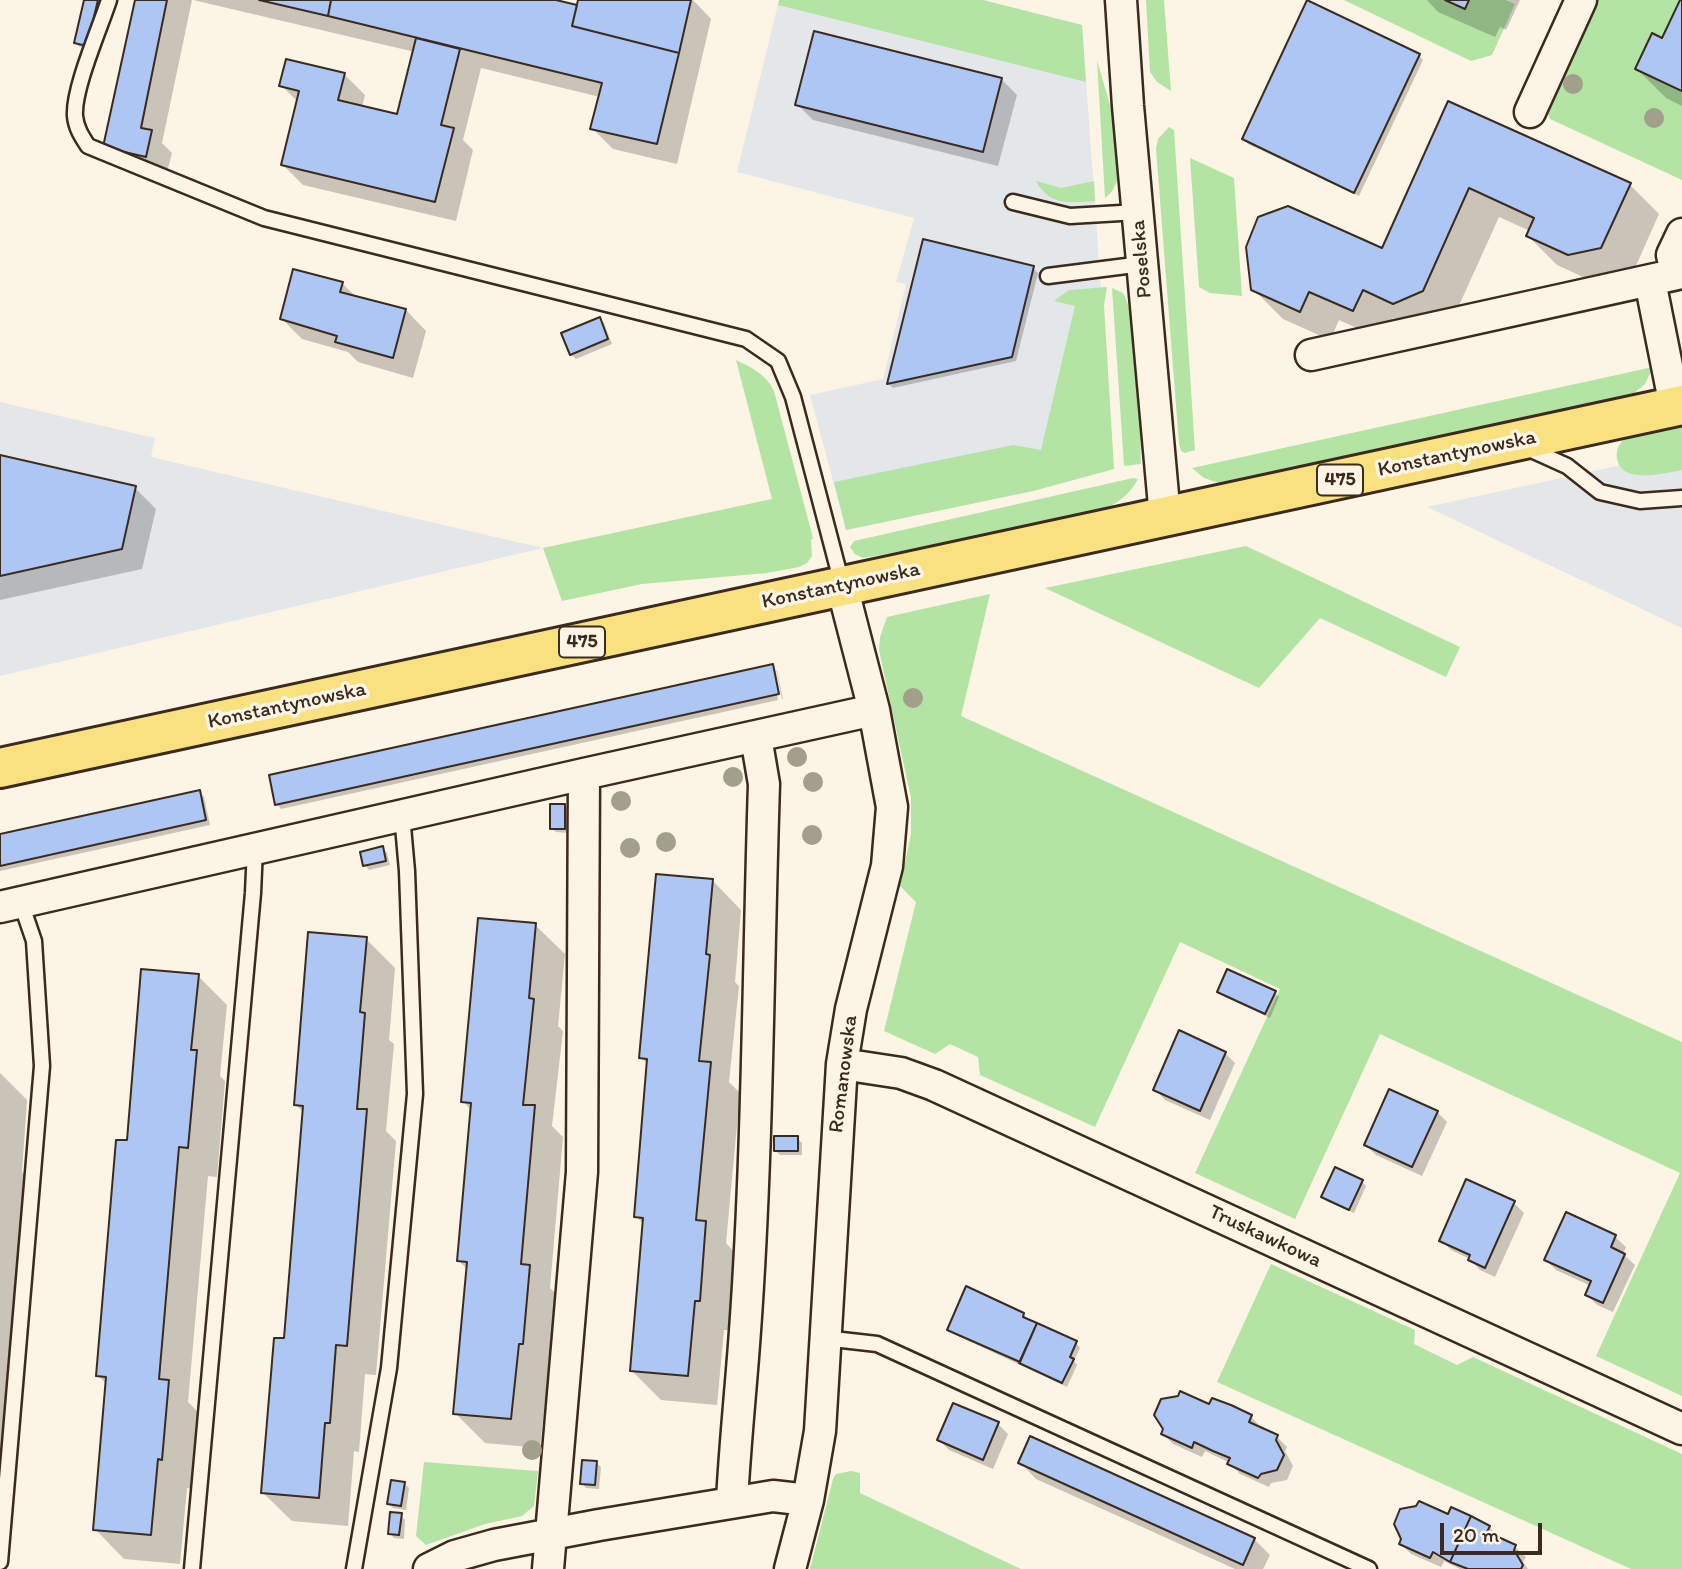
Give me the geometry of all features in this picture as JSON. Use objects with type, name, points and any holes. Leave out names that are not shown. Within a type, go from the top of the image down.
[{"type":"main road","name":"Konstantynowska","points":[[0,768],[1678,405]]},
{"type":"street","name":"Poselska","points":[[1121,0],[1165,517]]},
{"type":"street","points":[[1530,112],[1581,0]]},
{"type":"street","points":[[1678,405],[1669,276],[1672,255],[1682,234]]},
{"type":"street","points":[[1311,355],[1669,276]]},
{"type":"street","name":"Romanowska","points":[[790,1569],[808,1500],[820,1431],[842,1064],[851,1009],[887,866],[891,835],[892,807],[874,710],[842,586]]},
{"type":"street","points":[[11,905],[874,710]]},
{"type":"street","points":[[732,1501],[745,1332],[754,1127],[764,785],[756,737]]},
{"type":"street","points":[[548,1569],[582,1172],[584,774]]},
{"type":"street","name":"Truskawkowa","points":[[842,1064],[901,1073],[934,1085],[1682,1429]]},
{"type":"street","points":[[429,1569],[468,1552],[550,1534],[732,1501],[773,1496],[808,1500]]},
{"type":"lane","points":[[109,0],[76,99],[75,118],[79,134],[88,146],[264,218],[746,339],[778,361],[793,397],[842,586]]},
{"type":"lane","points":[[1013,202],[1070,216],[1138,212]]},
{"type":"lane","points":[[1048,276],[1142,264]]},
{"type":"lane","points":[[1514,442],[1567,466],[1600,492],[1640,501],[1681,502]]},
{"type":"lane","points":[[354,1569],[389,1368],[415,1094],[407,871],[402,815]]},
{"type":"lane","points":[[192,1569],[255,848]]},
{"type":"lane","points":[[0,1563],[42,1066],[34,941],[11,905]]},
{"type":"lane","points":[[824,1338],[877,1344],[1369,1569]]},
{"type":"shaded area","points":[[779,0],[983,0],[1082,25],[1114,469],[1033,491],[846,530],[810,395],[883,379],[906,284],[896,282],[914,218],[737,172]]},
{"type":"shaded area","points":[[0,402],[155,438],[151,457],[543,548],[0,676]]},
{"type":"shaded area","points":[[1682,452],[1682,628],[1427,507]]},
{"type":"green space","points":[[779,0],[983,0],[1082,25],[1086,82],[778,5]]},
{"type":"green space","points":[[1146,0],[1164,0],[1171,91],[1157,82],[1150,72]]},
{"type":"green space","points":[[1344,0],[1445,0],[1465,9],[1469,0],[1505,0],[1515,4],[1492,55],[1471,61]]},
{"type":"green space","points":[[1595,0],[1680,0],[1662,38],[1651,33],[1635,69],[1682,91],[1682,180],[1550,119],[1546,107]]},
{"type":"green space","points":[[1097,60],[1112,112],[1119,153],[1119,172],[1114,187],[1105,198]]},
{"type":"green space","points":[[1169,127],[1174,130],[1195,450],[1185,453],[1181,451],[1179,444],[1156,149],[1158,139]]},
{"type":"green space","points":[[1190,158],[1234,178],[1242,296],[1210,293],[1199,287]]},
{"type":"green space","points":[[1036,181],[1061,188],[1094,181],[1095,201],[1069,202],[1054,199],[1041,189]]},
{"type":"green space","points":[[1107,287],[1104,305],[1114,469],[1033,491],[846,530],[834,482],[1013,445],[1041,450],[1075,306],[1054,301],[1069,290]]},
{"type":"green space","points":[[1112,288],[1123,293],[1128,306],[1133,325],[1138,375],[1141,464],[1124,466]]},
{"type":"green space","points":[[736,360],[763,376],[774,391],[813,538],[812,556],[807,563],[767,573],[642,584],[562,601],[543,548],[772,499]]},
{"type":"green space","points":[[1653,367],[1645,384],[1631,396],[1228,486],[1204,478],[1192,468]]},
{"type":"green space","points":[[1682,423],[1682,470],[1655,475],[1635,475],[1621,467],[1617,452],[1628,435]]},
{"type":"green space","points":[[1138,479],[1128,493],[1109,507],[1086,518],[863,558],[855,554],[850,547],[854,541]]},
{"type":"green space","points":[[1246,546],[1460,647],[1446,677],[1320,618],[1259,688],[1045,588]]},
{"type":"green space","points":[[990,594],[961,716],[1682,1042],[1682,1396],[1596,1356],[1680,1173],[1380,1034],[1295,1219],[1195,1173],[1280,989],[1180,942],[1095,1127],[980,1075],[978,1057],[950,1044],[935,1054],[884,1031],[916,902],[900,886],[911,834],[911,798],[879,650],[880,637],[887,617]]},
{"type":"green space","points":[[1271,1264],[1415,1330],[1414,1344],[1457,1365],[1473,1357],[1682,1454],[1682,1569],[1631,1569],[1217,1382]]},
{"type":"green space","points":[[424,1462],[538,1471],[534,1506],[522,1516],[485,1524],[426,1545],[416,1536]]},
{"type":"green space","points":[[851,1471],[860,1473],[860,1493],[1021,1569],[810,1569],[833,1479],[836,1474]]},
{"type":"building","points":[[84,0],[98,0],[87,46],[74,43]]},
{"type":"building","points":[[135,0],[167,0],[141,128],[152,130],[146,157],[103,147]]},
{"type":"building","points":[[259,0],[331,0],[328,16]]},
{"type":"building","points":[[331,0],[556,0],[577,5],[572,26],[679,53],[657,144],[590,129],[602,83],[328,16]]},
{"type":"building","points":[[578,0],[691,0],[679,53],[572,26]]},
{"type":"building","points":[[1307,0],[1420,54],[1354,193],[1242,139]]},
{"type":"building","points":[[1445,0],[1469,0],[1465,9]]},
{"type":"building","points":[[1680,0],[1682,91],[1635,69],[1652,33],[1662,38]]},
{"type":"building","points":[[814,31],[1002,78],[983,152],[795,105]]},
{"type":"building","points":[[416,38],[460,49],[441,125],[454,128],[435,202],[281,165],[299,91],[279,86],[286,59],[345,73],[338,100],[397,114]]},
{"type":"building","points":[[1448,101],[1631,183],[1601,248],[1568,255],[1526,236],[1534,218],[1469,188],[1423,291],[1393,304],[1363,290],[1353,311],[1309,292],[1300,312],[1251,290],[1246,247],[1258,217],[1288,206],[1382,248]]},
{"type":"building","points":[[923,239],[1034,266],[1012,357],[887,384]]},
{"type":"building","points":[[293,269],[343,282],[340,292],[406,309],[393,358],[335,342],[337,336],[280,319]]},
{"type":"building","points":[[600,317],[608,339],[570,355],[561,333]]},
{"type":"building","points":[[0,455],[136,486],[122,549],[0,576]]},
{"type":"building","points":[[773,664],[779,694],[275,805],[269,775]]},
{"type":"building","points":[[200,790],[206,820],[0,866],[0,834]]},
{"type":"building","points":[[550,804],[565,804],[565,829],[550,829]]},
{"type":"building","points":[[383,846],[386,861],[363,866],[360,852]]},
{"type":"building","points":[[656,874],[713,879],[706,954],[710,955],[699,1061],[711,1062],[696,1220],[706,1221],[700,1301],[695,1301],[688,1376],[630,1371],[643,1218],[634,1217],[647,1059],[639,1058]]},
{"type":"building","points":[[478,918],[536,923],[529,998],[534,999],[523,1105],[535,1105],[521,1264],[530,1265],[523,1344],[519,1344],[511,1419],[453,1414],[467,1262],[457,1261],[471,1103],[461,1102]]},
{"type":"building","points":[[308,932],[367,937],[360,1012],[365,1013],[357,1109],[367,1109],[347,1346],[336,1345],[330,1423],[325,1423],[319,1498],[261,1493],[274,1338],[284,1338],[303,1106],[294,1105]]},
{"type":"building","points":[[141,969],[199,974],[191,1050],[197,1050],[188,1148],[179,1147],[159,1379],[169,1380],[162,1460],[158,1459],[151,1535],[93,1530],[106,1377],[96,1376],[116,1140],[127,1140]]},
{"type":"building","points":[[1227,969],[1276,991],[1265,1014],[1217,992]]},
{"type":"building","points":[[1179,1030],[1226,1052],[1200,1111],[1153,1090]]},
{"type":"building","points":[[1389,1089],[1438,1111],[1412,1167],[1364,1145]]},
{"type":"building","points":[[774,1136],[798,1136],[798,1151],[774,1151]]},
{"type":"building","points":[[1335,1167],[1363,1180],[1349,1210],[1321,1197]]},
{"type":"building","points":[[1466,1179],[1515,1201],[1485,1268],[1468,1260],[1470,1255],[1439,1241]]},
{"type":"building","points":[[1566,1212],[1616,1235],[1611,1247],[1625,1254],[1603,1303],[1585,1295],[1591,1281],[1544,1260]]},
{"type":"building","points":[[966,1286],[1024,1313],[1023,1317],[1037,1323],[1020,1362],[947,1330]]},
{"type":"building","points":[[1037,1323],[1077,1341],[1070,1357],[1074,1359],[1062,1383],[1019,1363]]},
{"type":"building","points":[[1180,1391],[1209,1404],[1212,1398],[1231,1405],[1252,1415],[1249,1422],[1278,1435],[1276,1440],[1284,1455],[1277,1470],[1261,1474],[1258,1478],[1227,1464],[1230,1458],[1194,1442],[1192,1448],[1161,1434],[1163,1429],[1154,1415],[1161,1399],[1178,1396]]},
{"type":"building","points":[[953,1403],[999,1422],[983,1460],[937,1440]]},
{"type":"building","points":[[1030,1436],[1255,1538],[1243,1565],[1018,1463]]},
{"type":"building","points":[[582,1460],[597,1461],[595,1485],[580,1484]]},
{"type":"building","points":[[391,1480],[405,1482],[401,1506],[387,1504]]},
{"type":"building","points":[[1419,1501],[1448,1514],[1451,1507],[1471,1516],[1450,1562],[1433,1552],[1430,1558],[1399,1544],[1401,1539],[1394,1524],[1400,1509],[1416,1506]]},
{"type":"building","points":[[390,1512],[402,1513],[399,1535],[388,1534]]},
{"type":"building","points":[[1471,1516],[1490,1526],[1487,1532],[1516,1545],[1514,1550],[1523,1565],[1521,1569],[1468,1569],[1450,1562]]}]
